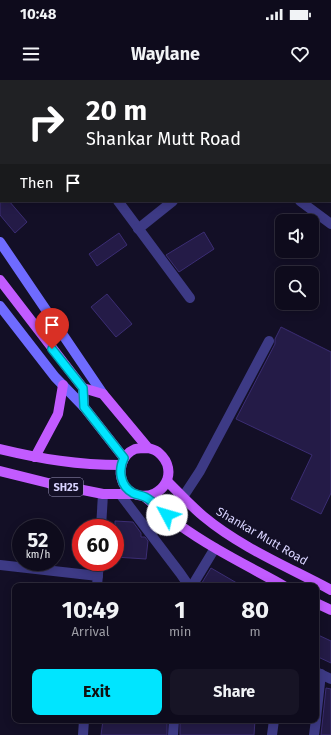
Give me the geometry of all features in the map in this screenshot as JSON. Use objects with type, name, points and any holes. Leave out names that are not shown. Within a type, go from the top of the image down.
[{"type":"main road","points":[[0,242],[103,394],[148,448],[158,452],[166,460],[169,470],[167,481],[158,492],[144,497]]},
{"type":"main road","points":[[0,280],[81,386],[84,407]]},
{"type":"main road","points":[[0,306],[55,377],[84,407],[123,461],[120,476],[124,486],[133,494]]},
{"type":"main road","points":[[35,457],[58,414],[63,385]]},
{"type":"main road","points":[[81,386],[103,394]]},
{"type":"main road","name":"SH25","points":[[0,449],[61,462],[98,465],[123,461],[135,450],[148,448]]},
{"type":"main road","name":"SH25","points":[[0,471],[48,483],[103,494],[133,494],[144,497]]},
{"type":"main road","name":"Shankar Mutt Road","points":[[167,481],[203,516],[232,536],[270,559],[317,583]]},
{"type":"main road","points":[[144,497],[178,524],[215,548],[279,583]]},
{"type":"main road","name":"Shankar Mutt Road","points":[[319,584],[331,590]]},
{"type":"main road","points":[[319,604],[331,610]]},
{"type":"street","points":[[119,202],[190,298]]},
{"type":"street","points":[[138,229],[172,202]]},
{"type":"street","points":[[301,202],[331,224]]},
{"type":"street","points":[[183,497],[200,471],[268,341]]},
{"type":"street","points":[[102,519],[103,494]]},
{"type":"street","points":[[120,494],[188,583]]},
{"type":"street","points":[[192,583],[215,548]]},
{"type":"street","points":[[0,565],[98,581],[99,571]]},
{"type":"street","points":[[319,673],[331,679]]},
{"type":"street","points":[[83,735],[84,723]]},
{"type":"street","points":[[173,735],[174,723]]},
{"type":"street","points":[[272,735],[274,723]]},
{"type":"street","points":[[314,735],[316,723]]},
{"type":"building","points":[[0,202],[10,202],[27,222],[15,233],[0,215]]},
{"type":"building","points":[[204,232],[214,249],[179,272],[166,255]]},
{"type":"building","points":[[119,233],[127,245],[97,266],[89,254]]},
{"type":"building","points":[[107,294],[132,324],[116,337],[91,307]]},
{"type":"building","points":[[281,327],[331,352],[331,493],[321,514],[291,499],[312,455],[236,419],[275,344],[275,339]]},
{"type":"building","points":[[124,522],[133,522],[141,533],[141,537],[145,537],[148,541],[146,559],[124,558]]},
{"type":"building","points":[[211,568],[237,583],[202,583]]},
{"type":"building","points":[[319,635],[331,641],[331,663],[319,657]]},
{"type":"building","points":[[326,688],[331,689],[331,735],[321,735]]},
{"type":"building","points":[[103,723],[167,723],[167,735],[101,735]]},
{"type":"building","points":[[180,723],[255,723],[254,735],[180,735]]},
{"type":"route","points":[[52,349],[83,388],[84,407],[124,458],[121,464],[120,476],[124,486],[133,494],[144,497],[167,515]]}]
